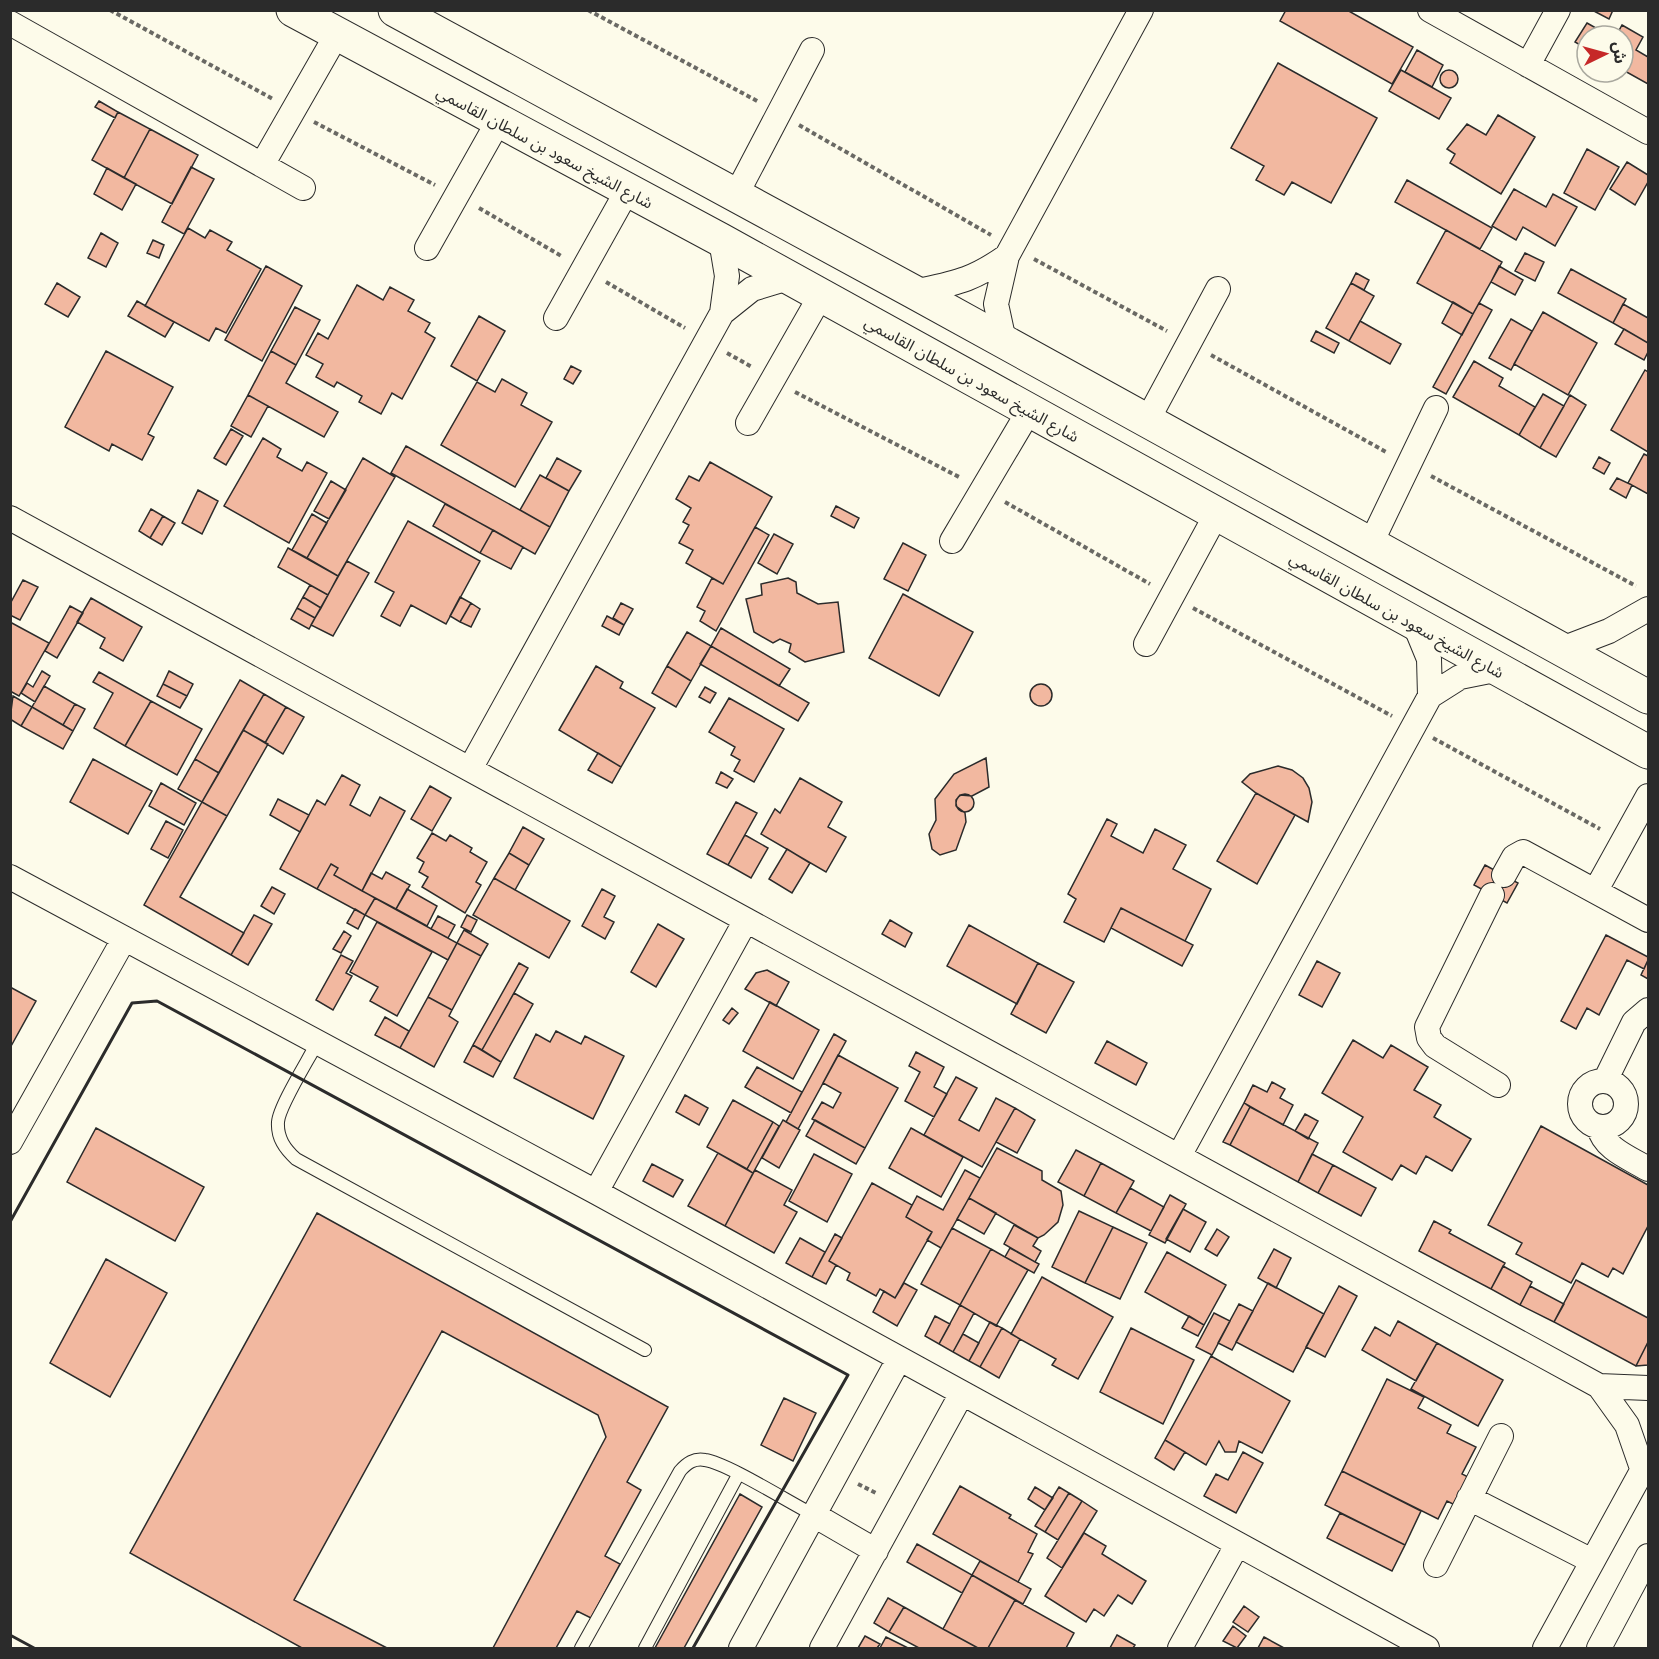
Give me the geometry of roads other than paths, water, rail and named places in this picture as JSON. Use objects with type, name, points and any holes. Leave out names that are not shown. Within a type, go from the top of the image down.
[{"type":"main road","name":"شارع الشيخ سعود بن سلطان القاسمي","points":[[293,10],[721,240],[1648,752]]},
{"type":"main road","points":[[395,10],[1004,341],[1648,697]]},
{"type":"street","points":[[1004,341],[996,304],[1010,251],[1141,10]]},
{"type":"street","points":[[1430,10],[1648,132]]},
{"type":"street","points":[[1528,65],[1558,10]]},
{"type":"street","points":[[10,23],[303,188]]},
{"type":"street","points":[[262,165],[337,34]]},
{"type":"street","points":[[736,195],[812,50]]},
{"type":"street","points":[[427,248],[498,122]]},
{"type":"street","points":[[556,318],[627,191]]},
{"type":"street","points":[[470,769],[722,312],[727,276],[721,240]]},
{"type":"street","points":[[914,292],[952,286],[970,279],[1010,251]]},
{"type":"street","points":[[722,312],[752,289],[788,278]]},
{"type":"street","points":[[1147,421],[1218,290]]},
{"type":"street","points":[[748,423],[821,295]]},
{"type":"street","points":[[1371,543],[1436,408]]},
{"type":"street","points":[[952,541],[1029,411]]},
{"type":"street","points":[[1146,644],[1217,513]]},
{"type":"street","points":[[10,518],[1599,1386],[1627,1425],[1646,1465],[1545,1648]]},
{"type":"street","points":[[1562,649],[1610,631],[1643,598]]},
{"type":"street","points":[[1179,1156],[1430,696],[1429,659],[1415,625]]},
{"type":"street","points":[[1430,696],[1460,677],[1496,670]]},
{"type":"street","points":[[1596,891],[1648,796]]},
{"type":"street","points":[[1498,1085],[1435,1046],[1429,1038],[1427,1027],[1514,857],[1523,852],[1648,920]]},
{"type":"street","points":[[10,877],[596,1192],[1427,1648]]},
{"type":"street","points":[[596,1192],[746,920]]},
{"type":"street","points":[[10,1143],[124,939]]},
{"type":"street","points":[[1605,1081],[1634,1022],[1648,1010]]},
{"type":"street","points":[[1605,1081],[1621,1090],[1625,1107],[1616,1122],[1599,1126],[1584,1118],[1580,1101],[1588,1086],[1605,1081]]},
{"type":"street","points":[[1599,1126],[1604,1141],[1609,1146],[1648,1169]]},
{"type":"street","points":[[741,1648],[899,1359]]},
{"type":"street","points":[[1599,1386],[1648,1388]]},
{"type":"street","points":[[822,1648],[962,1393]]},
{"type":"street","points":[[1436,1565],[1501,1436]]},
{"type":"street","points":[[1469,1498],[1592,1561]]},
{"type":"street","points":[[814,1515],[876,1551]]},
{"type":"street","points":[[1180,1648],[1237,1545]]},
{"type":"street","points":[[1599,1648],[1648,1557]]},
{"type":"lane","points":[[318,1041],[278,1119],[281,1142],[288,1152],[296,1159],[645,1350]]},
{"type":"lane","points":[[581,1648],[680,1470],[696,1460],[705,1460],[738,1475],[814,1515]]},
{"type":"lane","points":[[645,1648],[738,1475]]}]
